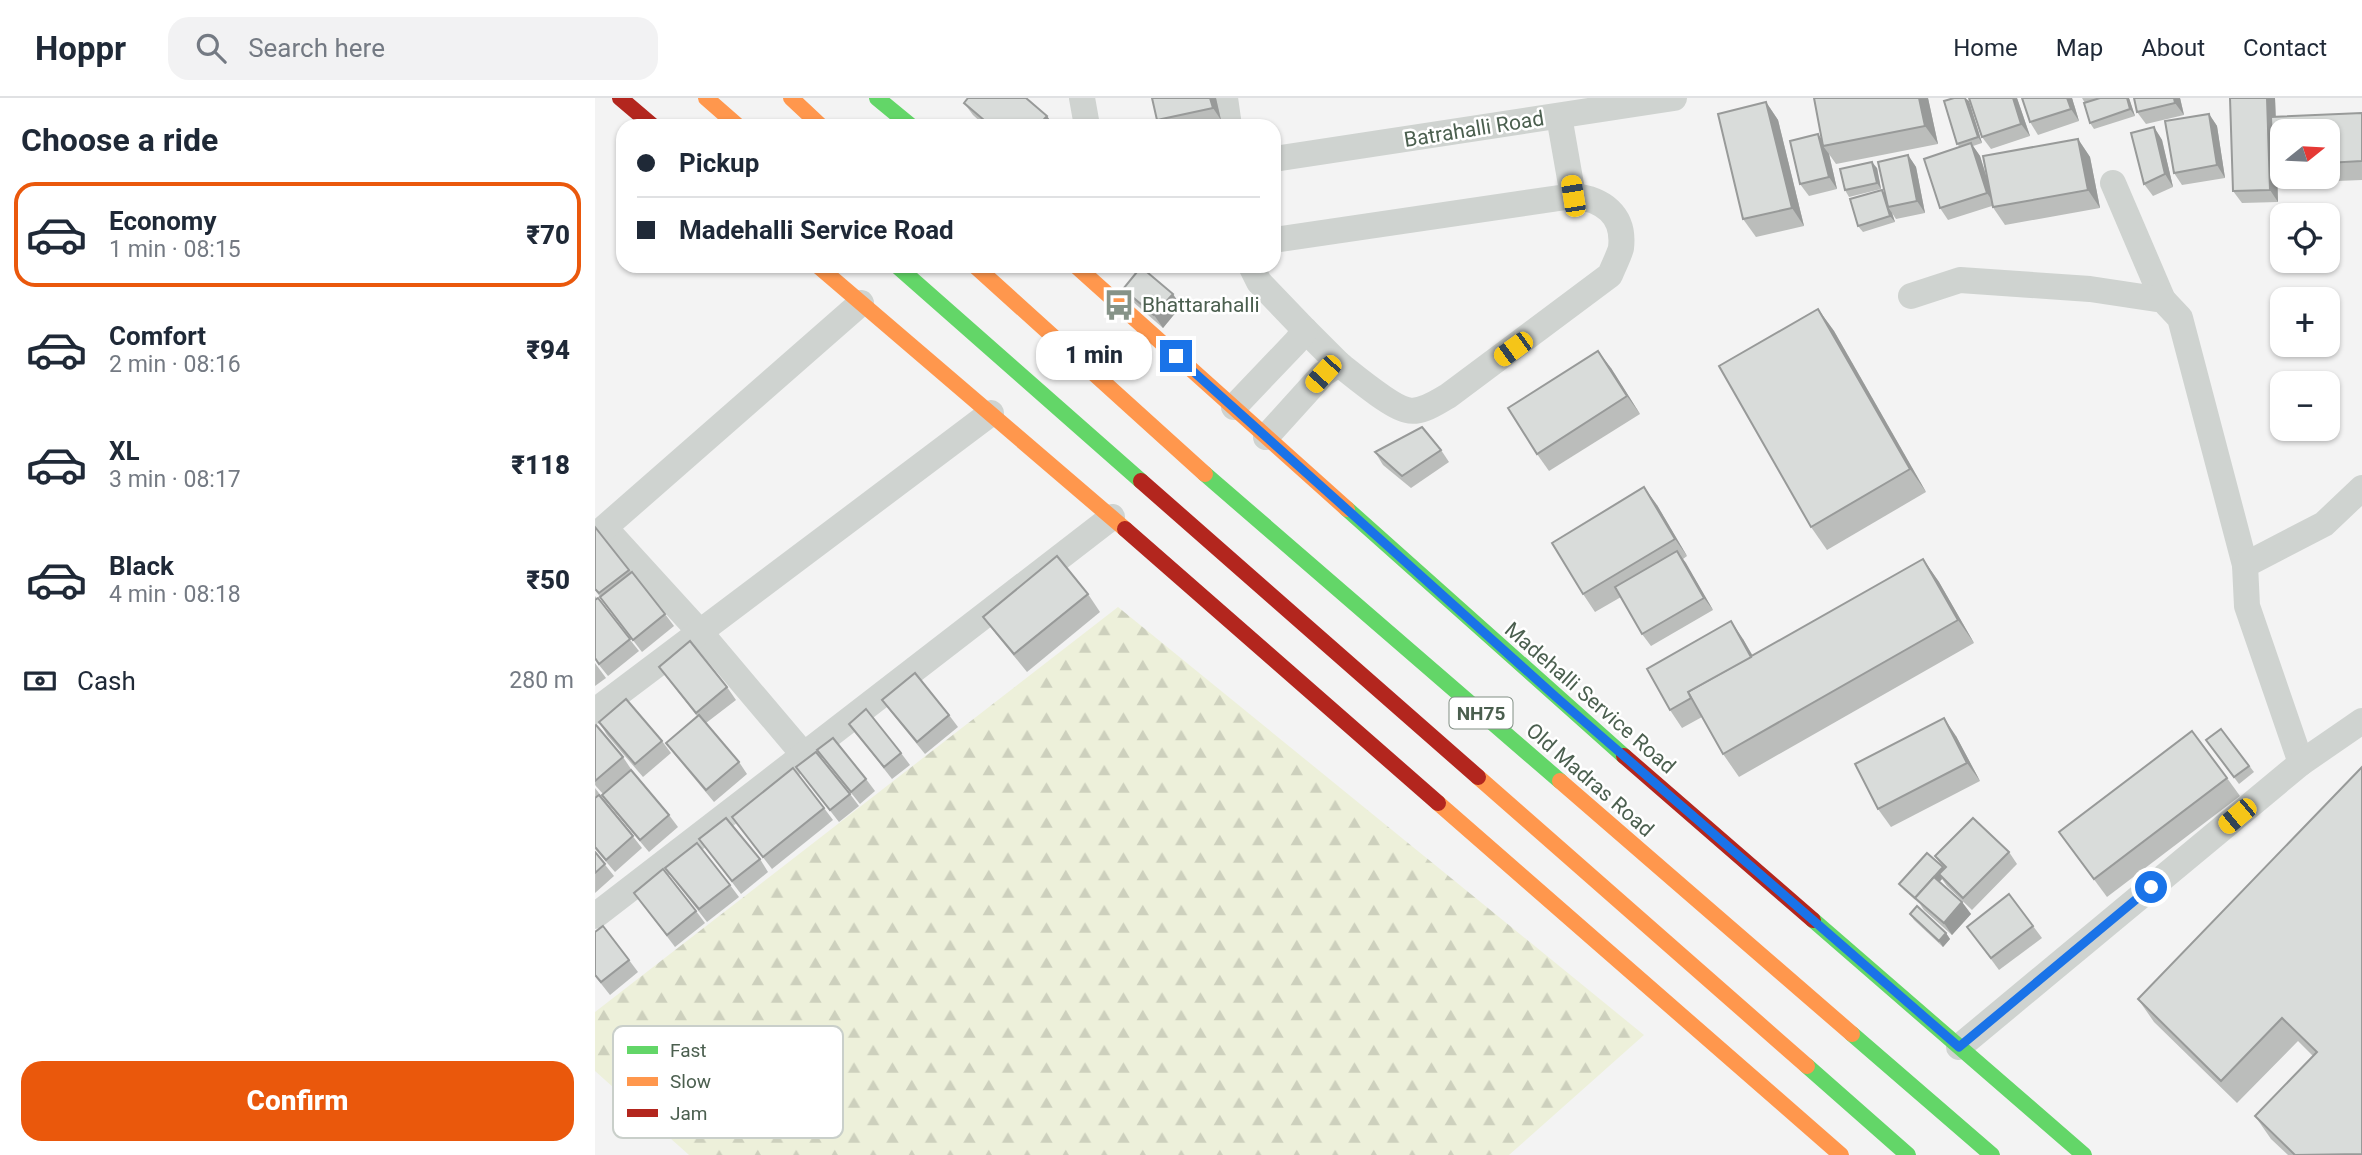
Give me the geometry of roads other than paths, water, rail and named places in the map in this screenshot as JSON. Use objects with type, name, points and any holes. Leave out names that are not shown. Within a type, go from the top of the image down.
[{"type":"main road","points":[[620,98],[645,119]]},
{"type":"main road","points":[[706,98],[730,119]]},
{"type":"main road","points":[[791,98],[814,119]]},
{"type":"main road","points":[[877,98],[902,119]]},
{"type":"main road","points":[[826,273],[1112,517],[1841,1155]]},
{"type":"main road","name":"NH75","points":[[905,273],[1908,1155]]},
{"type":"main road","name":"Old Madras Road","points":[[983,273],[1188,460],[1992,1155]]},
{"type":"main road","name":"Madehalli Service Road","points":[[1084,273],[1546,688],[2084,1155]]},
{"type":"street","points":[[1081,98],[1086,119]]},
{"type":"street","points":[[1225,98],[1228,119]]},
{"type":"street","name":"Batrahalli Road","points":[[1281,158],[1668,99]]},
{"type":"street","points":[[1559,116],[1573,196]]},
{"type":"street","points":[[2113,183],[2163,300],[2180,318],[2245,565],[2247,606],[2301,763]]},
{"type":"street","points":[[1254,273],[1259,282],[1339,364],[1374,391],[1408,411],[1425,408],[1448,396],[1610,275],[1621,248],[1618,223],[1611,210],[1590,198],[1573,196],[1281,239]]},
{"type":"street","points":[[1911,296],[1960,281],[2090,289],[2163,300]]},
{"type":"street","points":[[804,755],[699,631],[600,532],[861,303]]},
{"type":"street","points":[[1234,408],[1304,330]]},
{"type":"street","points":[[1266,437],[1323,374],[1339,364]]},
{"type":"street","points":[[595,711],[991,413]]},
{"type":"street","points":[[2245,565],[2324,524],[2362,488]]},
{"type":"street","points":[[595,916],[1112,517]]},
{"type":"street","points":[[1959,1047],[2301,763],[2362,720]]},
{"type":"place","name":"Bhattarahalli","points":[[1119,305]]}]
